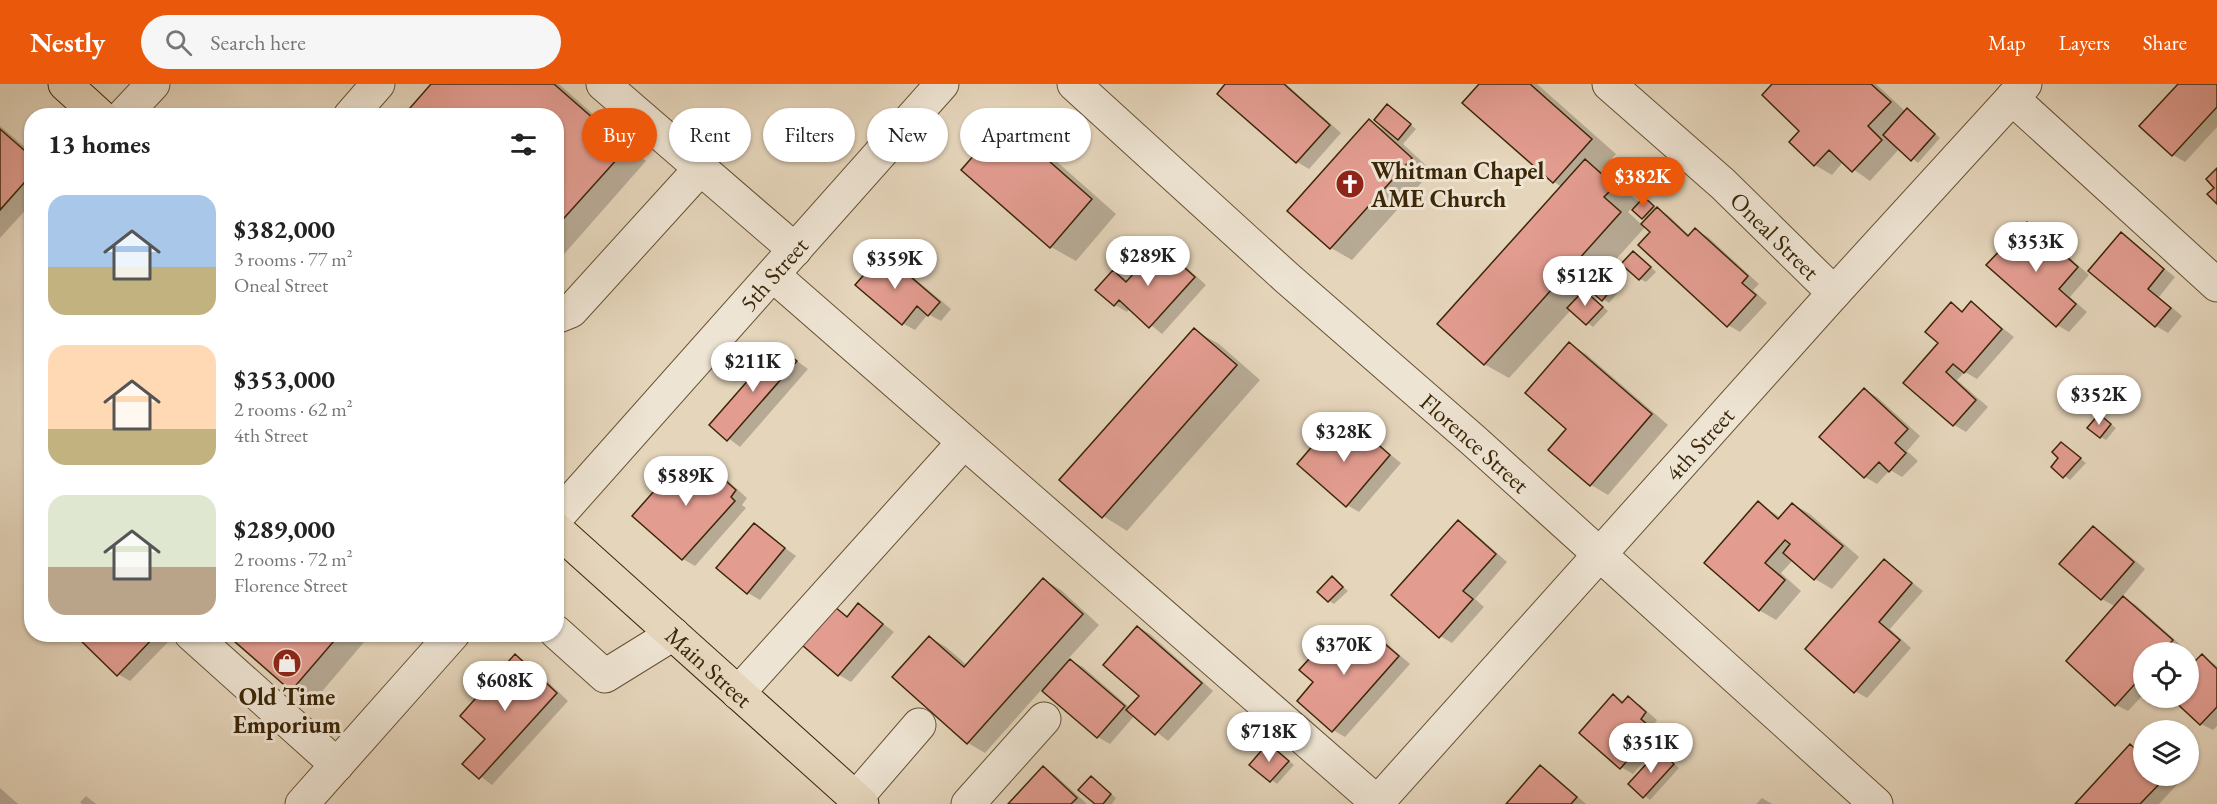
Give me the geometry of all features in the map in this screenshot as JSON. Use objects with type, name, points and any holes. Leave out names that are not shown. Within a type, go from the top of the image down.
[{"type":"main road","points":[[65,84],[91,108]]},
{"type":"main road","name":"Main Street","points":[[564,536],[859,801]]},
{"type":"street","points":[[130,108],[153,84]]},
{"type":"street","points":[[357,108],[378,84]]},
{"type":"street","points":[[603,84],[795,250]]},
{"type":"street","name":"5th Street","points":[[564,509],[942,84]]},
{"type":"street","name":"Florence Street","points":[[1074,84],[1287,278],[1473,440],[1876,804]]},
{"type":"street","name":"Oneal Street","points":[[1608,84],[1723,184],[1834,292]]},
{"type":"street","points":[[2019,91],[2217,285]]},
{"type":"street","name":"4th Street","points":[[1377,804],[1834,292],[2019,91]]},
{"type":"street","points":[[564,306],[700,169]]},
{"type":"street","points":[[773,275],[1377,804]]},
{"type":"street","points":[[738,693],[963,443]]},
{"type":"street","points":[[564,640],[604,676],[673,634]]},
{"type":"street","points":[[200,642],[337,765]]},
{"type":"street","points":[[314,800],[337,765],[446,642]]},
{"type":"street","points":[[968,804],[1044,719]]},
{"type":"street","points":[[859,801],[919,725]]},
{"type":"building","points":[[431,84],[554,84],[582,109],[582,162],[614,162],[564,218],[564,108],[410,108]]},
{"type":"building","points":[[1225,84],[1284,84],[1330,125],[1296,163],[1217,94]]},
{"type":"building","points":[[1479,84],[1530,84],[1592,139],[1553,183],[1462,103]]},
{"type":"building","points":[[1772,84],[1871,84],[1891,102],[1868,126],[1882,140],[1852,172],[1829,150],[1814,166],[1789,142],[1799,131],[1762,95]]},
{"type":"building","points":[[2178,84],[2217,84],[2217,107],[2172,156],[2139,126]]},
{"type":"building","points":[[1387,104],[1411,124],[1398,140],[1374,120]]},
{"type":"building","points":[[1907,108],[1935,134],[1911,161],[1883,135]]},
{"type":"building","name":"Whitman Chapel AME Church","points":[[1369,119],[1412,158],[1330,249],[1287,211]]},
{"type":"building","points":[[0,129],[24,150],[24,183],[0,210]]},
{"type":"building","points":[[1585,159],[1615,186],[1604,197],[1621,212],[1484,365],[1437,324]]},
{"type":"building","points":[[968,162],[1050,162],[1092,199],[1050,248],[961,170]]},
{"type":"building","points":[[2217,168],[2217,204],[2207,194],[2214,188],[2206,179]]},
{"type":"building","points":[[1644,197],[1654,206],[1642,219],[1632,210]]},
{"type":"building","points":[[1657,207],[1688,236],[1695,228],[1748,276],[1742,283],[1756,295],[1727,327],[1638,245],[1650,232],[1641,224]]},
{"type":"building","points":[[2027,222],[2078,267],[2059,289],[2076,304],[2056,327],[1986,265]]},
{"type":"building","points":[[2121,232],[2164,269],[2148,289],[2171,308],[2155,327],[2088,271]]},
{"type":"building","points":[[1159,245],[1195,277],[1149,328],[1119,300],[1114,306],[1095,290],[1113,270],[1126,282]]},
{"type":"building","points":[[1633,251],[1651,267],[1639,280],[1621,264]]},
{"type":"building","points":[[883,253],[940,302],[928,316],[917,306],[902,325],[855,285]]},
{"type":"building","points":[[1599,274],[1614,286],[1602,301],[1587,288]]},
{"type":"building","points":[[1584,290],[1603,307],[1586,325],[1567,308]]},
{"type":"building","points":[[1971,301],[2002,329],[1964,373],[1953,364],[1946,372],[1976,400],[1953,426],[1903,383],[1938,343],[1925,332],[1951,302],[1962,312]]},
{"type":"building","points":[[1194,328],[1237,365],[1102,518],[1059,480]]},
{"type":"building","points":[[1569,342],[1652,414],[1590,486],[1548,450],[1566,429],[1525,393]]},
{"type":"building","points":[[778,346],[797,361],[727,441],[709,425]]},
{"type":"building","points":[[1864,388],[1908,429],[1895,443],[1906,453],[1889,472],[1879,462],[1864,478],[1819,437]]},
{"type":"building","points":[[2099,414],[2111,424],[2100,438],[2087,428]]},
{"type":"building","points":[[1356,425],[1390,455],[1346,507],[1297,464],[1328,428],[1342,440]]},
{"type":"building","points":[[2061,442],[2081,458],[2063,478],[2051,467],[2058,458],[2052,452]]},
{"type":"building","points":[[701,459],[736,490],[731,497],[735,501],[682,560],[632,516],[678,464],[688,473]]},
{"type":"building","points":[[1758,501],[1778,519],[1792,503],[1843,546],[1814,580],[1783,553],[1790,544],[1785,540],[1765,563],[1785,580],[1759,611],[1704,563]]},
{"type":"building","points":[[1458,520],[1496,554],[1463,591],[1473,599],[1439,638],[1391,595]]},
{"type":"building","points":[[754,523],[785,548],[747,594],[716,568]]},
{"type":"building","points":[[2093,526],[2134,562],[2101,600],[2059,564]]},
{"type":"building","points":[[1884,559],[1912,583],[1879,622],[1900,640],[1854,693],[1805,649]]},
{"type":"building","points":[[1332,576],[1343,587],[1328,602],[1317,592]]},
{"type":"building","points":[[1043,578],[1083,614],[967,744],[892,677],[929,636],[964,667]]},
{"type":"building","points":[[2123,596],[2173,640],[2171,642],[2133,642],[2133,686],[2115,706],[2066,661]]},
{"type":"building","points":[[828,601],[847,617],[858,603],[883,624],[838,676],[795,639]]},
{"type":"building","points":[[1137,626],[1202,683],[1155,735],[1126,710],[1139,696],[1103,665]]},
{"type":"building","points":[[1364,626],[1399,656],[1332,732],[1297,701],[1313,682],[1299,670],[1329,637],[1343,650]]},
{"type":"building","points":[[82,642],[149,642],[117,676]]},
{"type":"building","name":"Old Time Emporium","points":[[235,642],[333,642],[291,691]]},
{"type":"building","points":[[515,654],[557,693],[479,779],[462,764],[485,739],[460,716]]},
{"type":"building","points":[[2202,654],[2217,669],[2217,707],[2200,725],[2199,720],[2195,720],[2182,708],[2199,708],[2199,657]]},
{"type":"building","points":[[1070,659],[1125,706],[1097,738],[1042,691]]},
{"type":"building","points":[[1613,694],[1622,703],[1628,696],[1646,712],[1641,719],[1654,730],[1620,769],[1579,733]]},
{"type":"building","points":[[1268,743],[1289,761],[1270,782],[1249,765]]},
{"type":"building","points":[[2130,744],[2133,747],[2133,786],[2157,786],[2140,804],[2075,804]]},
{"type":"building","points":[[1659,750],[1674,764],[1643,798],[1628,784]]},
{"type":"building","points":[[1540,765],[1577,797],[1571,804],[1506,804]]},
{"type":"building","points":[[1043,766],[1077,798],[1071,804],[1008,804]]},
{"type":"building","points":[[1091,776],[1111,794],[1103,804],[1095,804],[1078,790]]},
{"type":"place","name":"Whitman Chapel AME Church","points":[[1350,184]]},
{"type":"place","name":"Old Time Emporium","points":[[287,663]]}]
